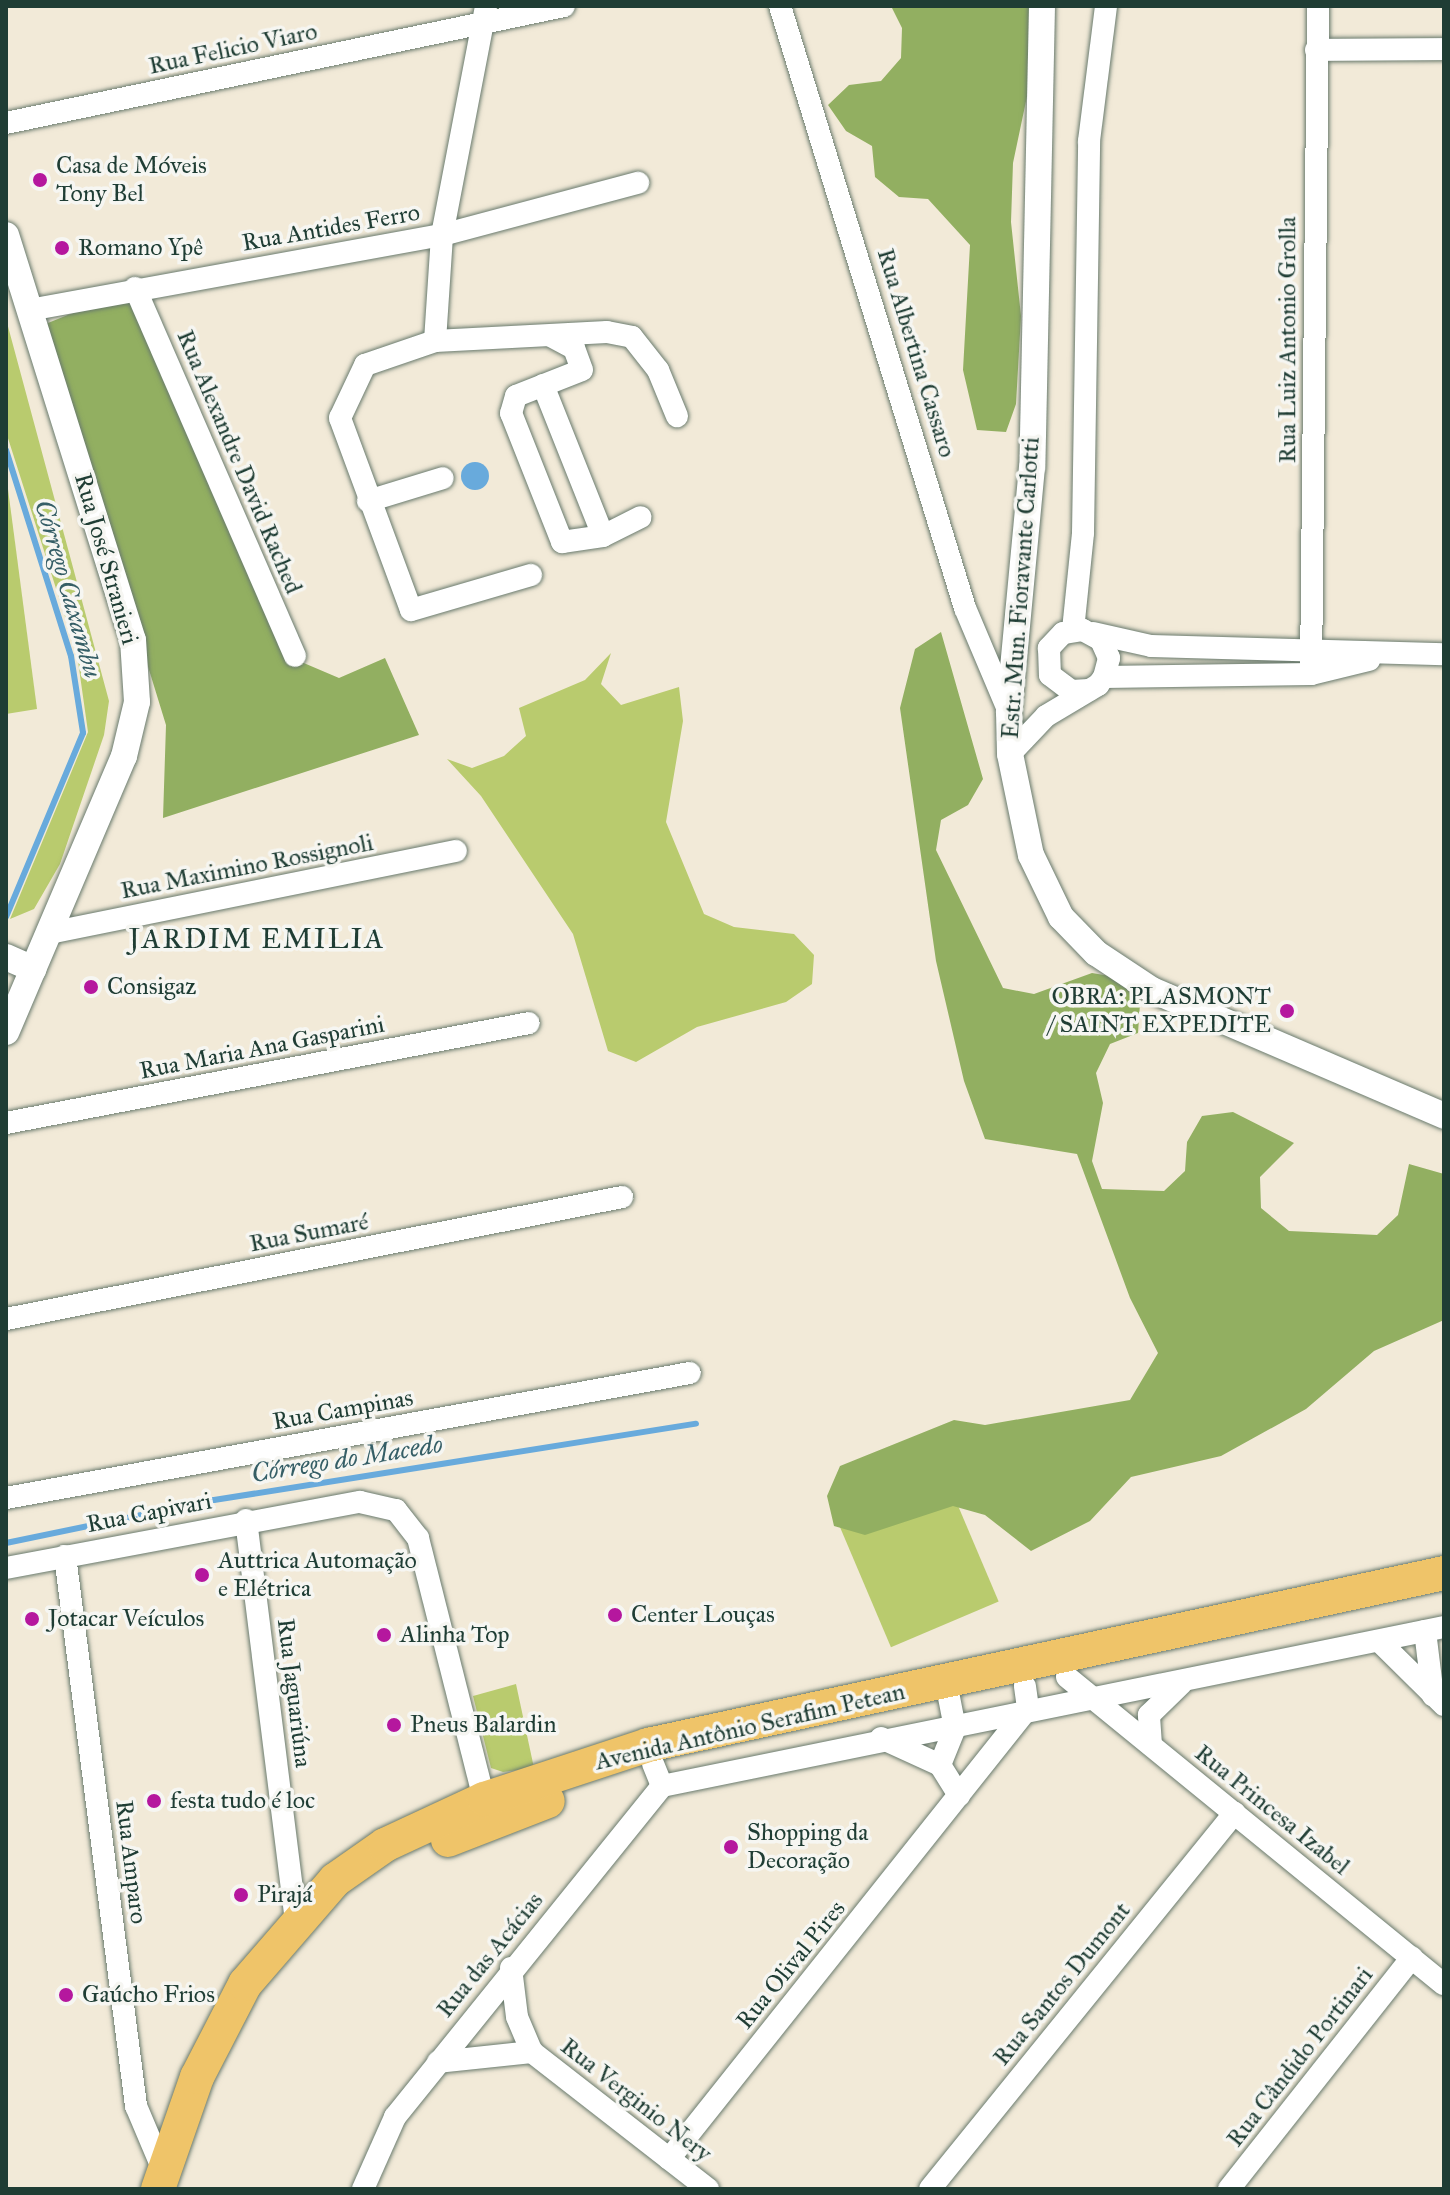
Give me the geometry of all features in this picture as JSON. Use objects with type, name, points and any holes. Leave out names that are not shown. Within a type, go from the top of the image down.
[{"type":"main road","name":"Avenida Antônio Serafim Petean","points":[[166,2183],[266,1993],[349,1896],[472,1829],[658,1775],[1444,1573]]},
{"type":"main road","name":"Avenida Antônio Serafim Petean","points":[[166,2183],[197,2077],[245,1984],[296,1920],[385,1845],[484,1799],[648,1745],[951,1701],[1027,1697],[1080,1687],[1444,1594]]},
{"type":"street","name":"Rua Felicio Viaro","points":[[6,123],[485,14],[564,6]]},
{"type":"street","name":"Rua Albertina Cassaro","points":[[780,6],[965,608],[1009,712]]},
{"type":"street","name":"Estr. Mun. Fioravante Carlotti","points":[[1042,6],[1032,467],[1009,712],[1010,754],[1031,855],[1061,917],[1096,953],[1152,990],[1444,1116]]},
{"type":"street","points":[[1106,6],[1089,141],[1083,533],[1074,634],[1047,657],[1050,675],[1062,688],[1097,683],[1311,674],[1383,656]]},
{"type":"street","name":"Rua Luiz Antonio Grolla","points":[[1311,674],[1318,6]]},
{"type":"street","points":[[435,341],[442,235],[485,14]]},
{"type":"street","points":[[1316,50],[1444,49]]},
{"type":"street","name":"Rua Antides Ferro","points":[[29,310],[135,288],[442,235],[638,183]]},
{"type":"street","name":"Rua José Stranieri","points":[[6,235],[133,640],[137,702],[124,756],[6,1032]]},
{"type":"street","name":"Rua Alexandre David Rached","points":[[135,288],[295,656]]},
{"type":"street","points":[[550,336],[574,348],[582,370],[516,396],[511,413],[562,542],[603,536],[641,517]]},
{"type":"street","points":[[531,575],[411,610],[368,501],[340,418],[345,399],[365,365],[435,341],[550,336],[632,337],[658,370],[677,416]]},
{"type":"street","points":[[543,385],[603,536]]},
{"type":"street","points":[[368,501],[443,478]]},
{"type":"street","points":[[1010,754],[1046,716],[1097,683],[1109,658],[1074,634]]},
{"type":"street","points":[[1016,642],[1074,634],[1151,646],[1313,648],[1383,656],[1444,654]]},
{"type":"street","name":"Rua Maximino Rossignoli","points":[[49,933],[456,851]]},
{"type":"street","points":[[6,957],[33,969]]},
{"type":"street","name":"Rua Maria Ana Gasparini","points":[[6,1123],[529,1023]]},
{"type":"street","name":"Rua Sumaré","points":[[6,1319],[622,1197]]},
{"type":"street","name":"Rua Campinas","points":[[6,1498],[690,1373]]},
{"type":"street","name":"Rua Capivari","points":[[6,1568],[246,1520],[360,1502],[396,1510],[418,1538],[484,1799]]},
{"type":"street","name":"Rua Jaguariúna","points":[[246,1520],[296,1920]]},
{"type":"street","name":"Rua Amparo","points":[[65,1556],[136,2106],[166,2183]]},
{"type":"street","points":[[1435,1629],[1438,1700]]},
{"type":"street","name":"Avenida Antônio Serafim Petean","points":[[1080,1687],[1182,1684],[1435,1629]]},
{"type":"street","points":[[1379,1641],[1438,1700]]},
{"type":"street","points":[[1151,1745],[1149,1715],[1182,1684]]},
{"type":"street","name":"Rua Princesa Izabel","points":[[1080,1687],[1444,1984]]},
{"type":"street","name":"Rua Olival Pires","points":[[669,2159],[959,1795],[1027,1697]]},
{"type":"street","points":[[940,1765],[951,1701]]},
{"type":"street","name":"Avenida Antônio Serafim Petean","points":[[658,1775],[881,1738],[951,1701]]},
{"type":"street","points":[[881,1738],[940,1765],[959,1795]]},
{"type":"street","name":"Rua das Acácias","points":[[363,2189],[395,2117],[658,1775]]},
{"type":"street","name":"Rua Santos Dumont","points":[[930,2189],[1234,1813]]},
{"type":"street","name":"Rua Cândido Portinari","points":[[1229,2189],[1412,1957]]},
{"type":"street","name":"Rua Verginio Nery","points":[[511,1968],[517,2017],[532,2052],[708,2189]]},
{"type":"street","name":"Rua Verginio Nery","points":[[438,2062],[532,2052]]},
{"type":"green space","points":[[891,6],[1046,6],[1013,163],[1011,222],[1021,316],[1016,404],[1006,432],[977,430],[963,370],[970,245],[928,199],[899,197],[875,177],[872,146],[846,131],[828,105],[849,85],[881,81],[901,58],[902,28]]},
{"type":"green space","points":[[127,291],[292,658],[339,678],[385,658],[419,735],[163,818],[166,725],[43,325]]},
{"type":"green space","points":[[6,319],[109,701],[104,735],[60,864],[34,909],[10,919],[88,732],[77,654],[6,432]]},
{"type":"green space","points":[[6,474],[37,709],[6,714]]},
{"type":"green space","points":[[941,632],[983,779],[968,805],[941,820],[936,850],[1003,988],[1034,994],[1092,973],[1122,978],[1140,1004],[1138,1033],[1110,1044],[1096,1073],[1103,1103],[1092,1161],[1102,1189],[1164,1191],[1185,1171],[1187,1142],[1202,1116],[1233,1112],[1294,1143],[1260,1177],[1261,1208],[1289,1231],[1377,1235],[1398,1215],[1409,1164],[1444,1174],[1444,1320],[1374,1351],[1306,1409],[1221,1456],[1131,1477],[1090,1521],[1031,1551],[985,1515],[953,1506],[865,1535],[834,1526],[827,1496],[840,1466],[954,1420],[985,1425],[1130,1400],[1158,1353],[1130,1298],[1077,1154],[985,1139],[964,1081],[936,961],[900,708],[915,649]]},
{"type":"green space","points":[[611,653],[601,684],[621,705],[679,687],[683,721],[666,822],[704,914],[734,927],[794,934],[814,955],[812,984],[786,1002],[697,1027],[636,1062],[608,1051],[573,934],[481,796],[447,759],[472,768],[504,756],[526,736],[519,708],[585,680]]},
{"type":"green space","points":[[942,1468],[999,1601],[891,1647],[834,1514]]},
{"type":"green space","points":[[516,1684],[534,1768],[503,1772],[491,1768],[473,1696]]},
{"type":"water","points":[[475,462],[485,466],[489,476],[485,486],[475,490],[465,486],[461,476],[465,466]]},
{"type":"waterway","name":"Córrego Caxambu","points":[[6,450],[71,656],[83,733],[6,917]]},
{"type":"waterway","name":"Córrego do Macedo","points":[[6,1543],[214,1500],[696,1424]]},
{"type":"place","name":"Casa de Móveis Tony Bel","points":[[40,180]]},
{"type":"place","name":"Romano Ypê","points":[[62,248]]},
{"type":"place","name":"Consigaz","points":[[91,987]]},
{"type":"place","name":"OBRA: PLASMONT / SAINT EXPEDITE","points":[[1287,1011]]},
{"type":"place","name":"Auttrica Automação e Elétrica","points":[[202,1575]]},
{"type":"place","name":"Center Louças","points":[[615,1615]]},
{"type":"place","name":"Jotacar Veículos","points":[[32,1619]]},
{"type":"place","name":"Alinha Top","points":[[384,1635]]},
{"type":"place","name":"Pneus Balardin","points":[[394,1725]]},
{"type":"place","name":"festa tudo é loc","points":[[154,1801]]},
{"type":"place","name":"Shopping da Decoração","points":[[731,1847]]},
{"type":"place","name":"Pirajá","points":[[241,1895]]},
{"type":"place","name":"Gaúcho Frios","points":[[66,1995]]},
{"type":"district","name":"JARDIM EMILIA","points":[[257,939]]}]
